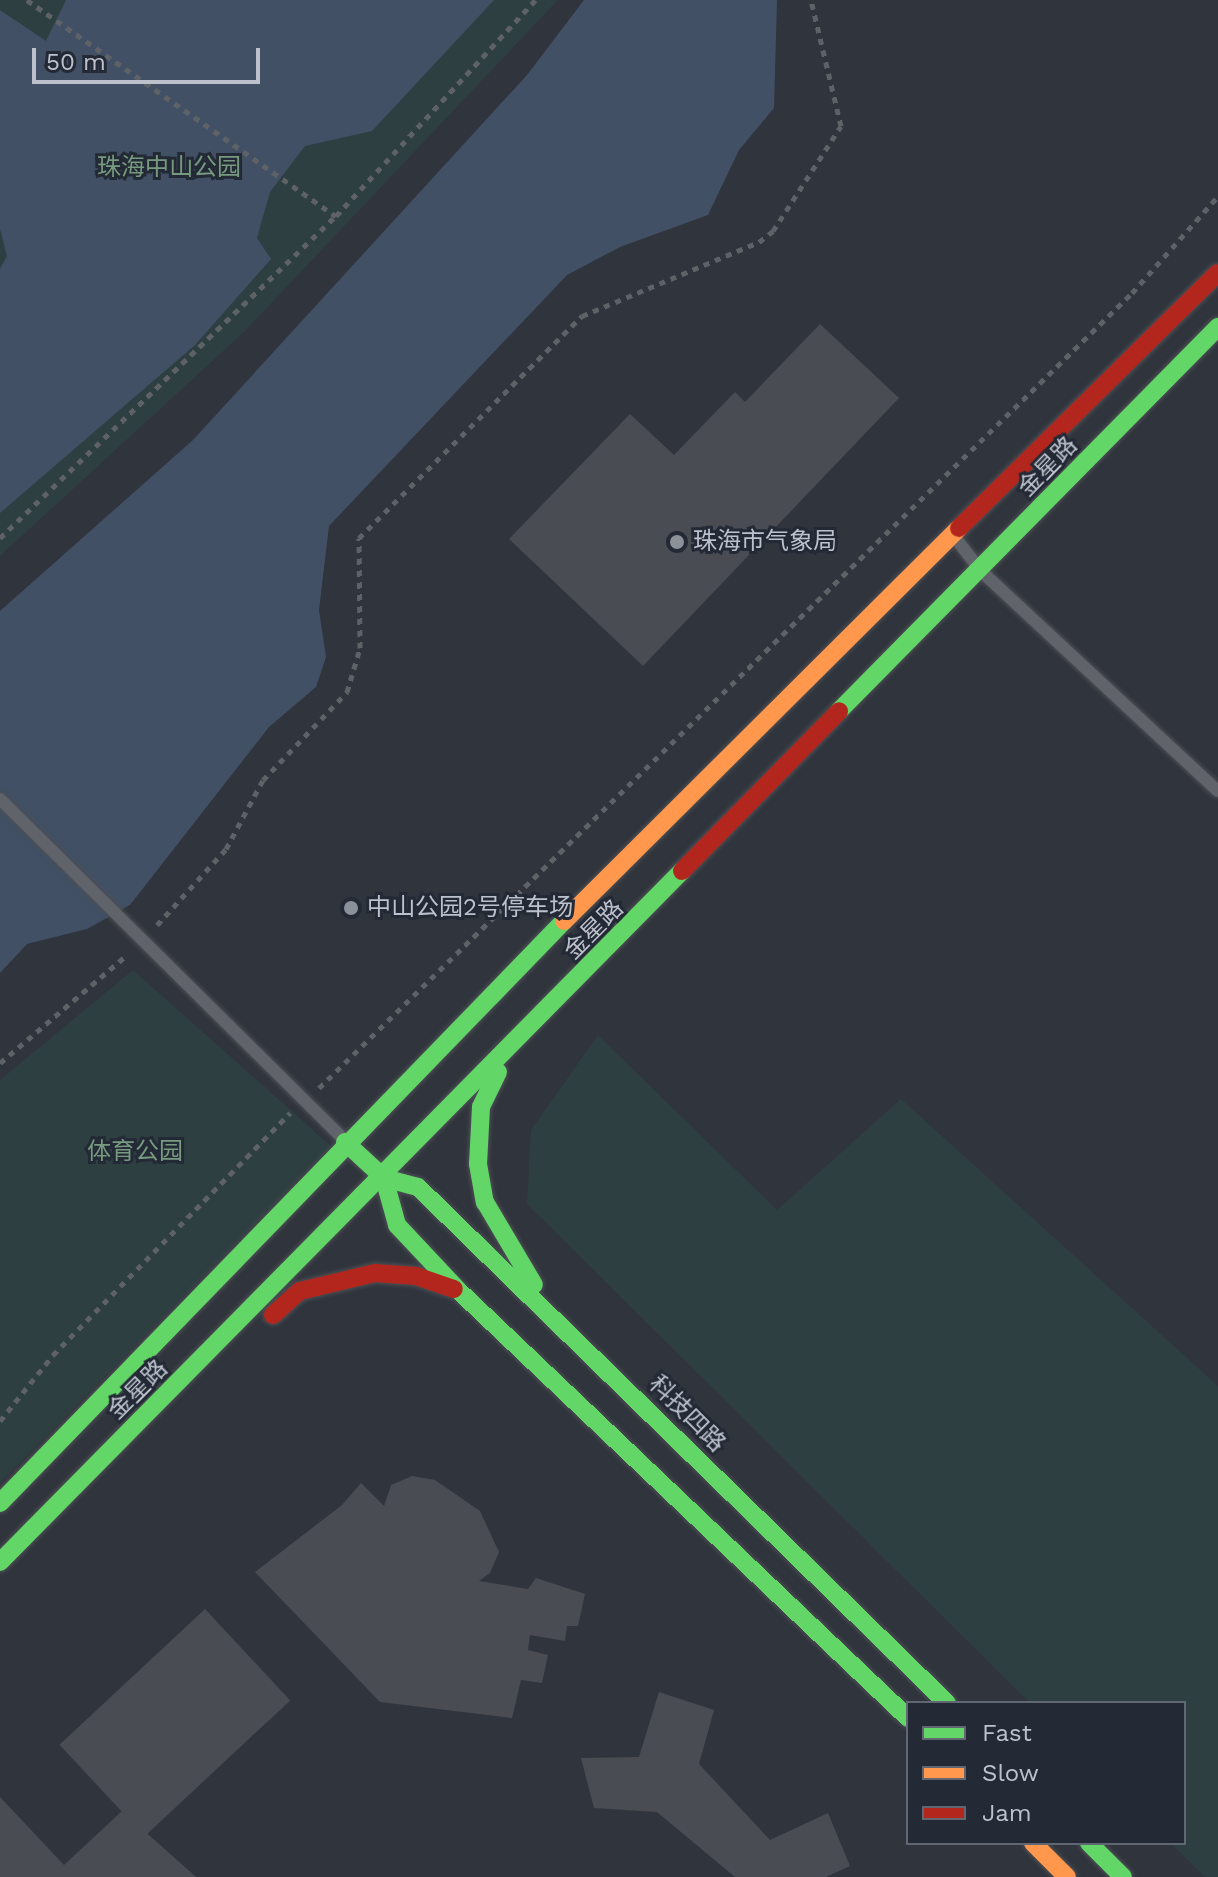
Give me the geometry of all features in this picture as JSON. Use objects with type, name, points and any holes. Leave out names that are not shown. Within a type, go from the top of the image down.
[{"type":"street","name":"金星路","points":[[0,1503],[345,1142],[1218,273]]},
{"type":"street","name":"金星路","points":[[0,1562],[384,1178],[1218,327]]},
{"type":"street","points":[[509,1050],[481,1107],[478,1164],[485,1202],[530,1280],[580,1342]]},
{"type":"street","name":"科技四路","points":[[345,1142],[384,1178],[418,1187],[945,1701]]},
{"type":"street","points":[[384,1178],[397,1225],[458,1290],[906,1716]]},
{"type":"street","points":[[238,1350],[300,1291],[333,1279],[403,1275],[458,1290]]},
{"type":"street","points":[[151,1411],[220,1368]]},
{"type":"street","points":[[1035,1845],[1067,1877]]},
{"type":"street","points":[[1091,1845],[1123,1877]]},
{"type":"lane","points":[[953,535],[981,571],[1218,791]]},
{"type":"lane","points":[[0,799],[345,1142]]},
{"type":"path","points":[[27,0],[336,216]]},
{"type":"path","points":[[0,538],[336,216],[535,0]]},
{"type":"path","points":[[0,1063],[142,942],[226,849],[263,780],[347,692],[360,648],[359,538],[582,316],[759,242],[773,231],[841,126],[811,0]]},
{"type":"path","points":[[0,1421],[53,1355],[305,1101],[1132,293],[1218,196]]},
{"type":"green space","name":"珠海中山公园","points":[[0,0],[558,0],[244,332],[0,556]]},
{"type":"green space","name":"体育公园","points":[[133,970],[331,1146],[0,1483],[0,1080]]},
{"type":"green space","points":[[598,1035],[777,1210],[901,1099],[1218,1386],[1218,1877],[1205,1877],[1173,1845],[1186,1845],[1186,1701],[1028,1701],[527,1204],[531,1130]]},
{"type":"water","name":"珠海中山公园","points":[[66,0],[494,0],[372,131],[305,146],[270,192],[257,238],[271,259],[195,345],[0,513],[0,269],[7,256],[0,229],[0,10],[46,41]]},
{"type":"water","points":[[584,0],[777,0],[774,108],[739,150],[708,215],[620,247],[567,275],[329,526],[319,610],[326,657],[316,687],[269,727],[130,905],[87,929],[27,944],[0,973],[0,611],[193,440],[527,75]]},
{"type":"building","points":[[820,324],[899,398],[643,666],[509,539],[630,414],[674,455],[735,392],[745,402]]},
{"type":"building","points":[[412,1476],[435,1480],[480,1511],[499,1552],[490,1573],[479,1581],[528,1589],[536,1578],[585,1594],[578,1626],[567,1626],[565,1641],[530,1635],[528,1650],[548,1655],[542,1683],[521,1680],[512,1718],[380,1702],[255,1572],[342,1505],[361,1483],[384,1506],[391,1485]]},
{"type":"building","points":[[205,1609],[290,1700],[145,1836],[59,1745]]},
{"type":"building","points":[[659,1692],[714,1710],[699,1764],[770,1840],[828,1813],[850,1866],[826,1877],[735,1877],[657,1812],[594,1808],[581,1758],[639,1757]]},
{"type":"building","points":[[0,1797],[64,1865],[122,1811],[196,1877],[0,1877]]},
{"type":"traffic: fast","points":[[839,711],[1218,327]]},
{"type":"traffic: fast","points":[[0,1562],[682,871]]},
{"type":"traffic: fast","points":[[0,1503],[564,921]]},
{"type":"traffic: fast","points":[[498,1072],[481,1107],[478,1164],[485,1202],[534,1285]]},
{"type":"traffic: fast","points":[[345,1142],[384,1178],[418,1187],[945,1701]]},
{"type":"traffic: fast","points":[[384,1178],[397,1225],[458,1290],[906,1716]]},
{"type":"traffic: fast","points":[[1091,1845],[1123,1877]]},
{"type":"traffic: slow","points":[[564,921],[959,528]]},
{"type":"traffic: slow","points":[[1035,1845],[1067,1877]]},
{"type":"traffic: jam","points":[[959,528],[1218,273]]},
{"type":"traffic: jam","points":[[682,871],[839,711]]},
{"type":"traffic: jam","points":[[273,1315],[300,1291],[375,1273],[416,1276],[454,1289]]},
{"type":"place","name":"珠海市气象局","points":[[677,542]]},
{"type":"place","name":"中山公园2号停车场","points":[[351,908]]}]
